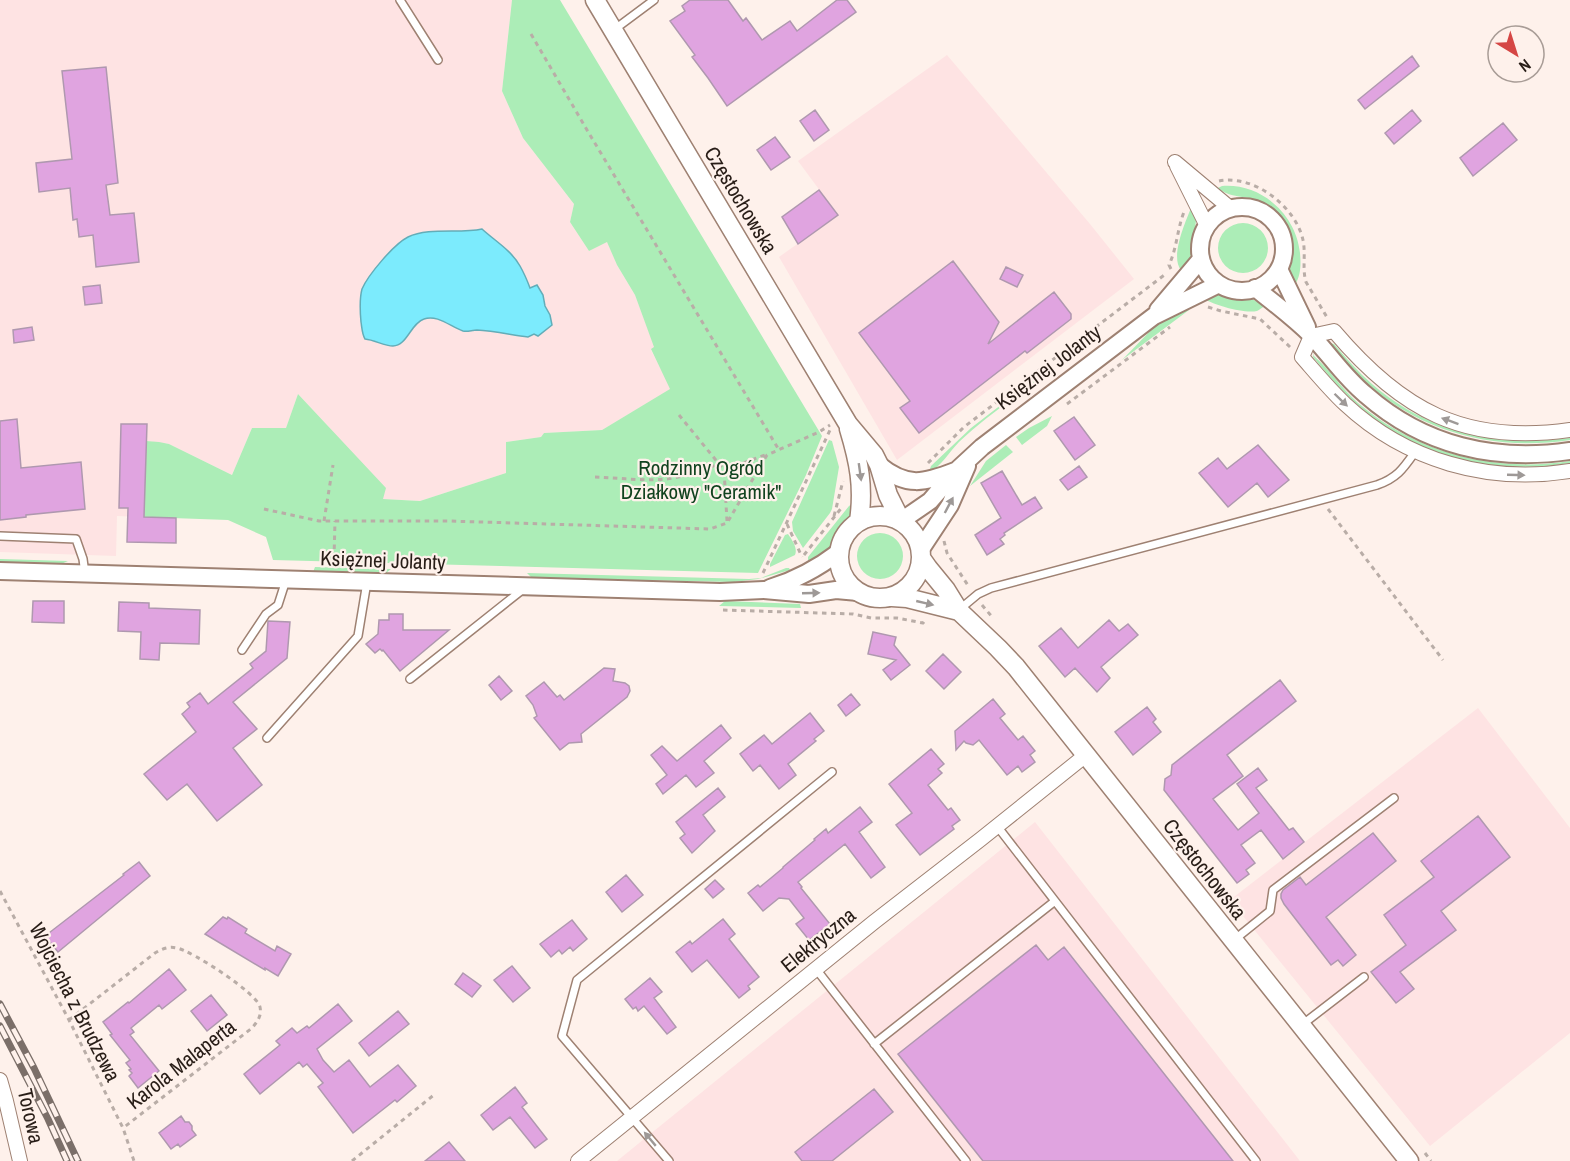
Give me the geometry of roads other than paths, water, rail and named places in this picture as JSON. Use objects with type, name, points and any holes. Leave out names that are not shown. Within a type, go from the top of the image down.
[{"type":"main road","name":"Częstochowska","points":[[595,0],[841,423],[861,473],[862,493],[859,521]]},
{"type":"main road","name":"Częstochowska","points":[[841,423],[866,444],[879,465],[888,495],[901,521]]},
{"type":"main road","points":[[869,517],[891,517],[901,521],[919,542],[920,568],[916,578],[909,586],[892,597],[869,597],[858,592],[845,579],[839,561],[841,543],[846,534],[859,521],[869,517]]},
{"type":"main road","name":"Częstochowska","points":[[921,553],[930,571],[946,590],[959,611],[1016,667],[1409,1161]]},
{"type":"main road","name":"Częstochowska","points":[[892,597],[907,598],[959,611]]},
{"type":"street","points":[[1207,226],[1175,162],[1230,208]]},
{"type":"street","points":[[1230,208],[1257,209],[1278,226],[1284,243],[1279,269],[1268,281],[1255,288],[1236,290],[1219,284],[1208,273],[1201,259],[1201,242],[1207,226],[1217,215],[1230,208]]},
{"type":"street","name":"Księżnej Jolanty","points":[[1154,316],[1201,259]]},
{"type":"street","points":[[1279,269],[1311,336],[1302,357],[1327,386],[1361,418],[1380,432],[1415,452],[1452,465],[1492,474],[1537,475],[1570,471]]},
{"type":"street","name":"Księżnej Jolanty","points":[[901,521],[930,501],[956,471],[995,436],[1154,316],[1219,284]]},
{"type":"street","points":[[1255,288],[1311,336],[1366,396],[1417,430],[1456,445],[1492,453],[1532,455],[1570,451]]},
{"type":"street","points":[[1311,336],[1334,331],[1366,367],[1383,382],[1400,396],[1437,416],[1493,432],[1533,434],[1570,430]]},
{"type":"street","name":"Księżnej Jolanty","points":[[921,553],[950,505],[971,457]]},
{"type":"street","points":[[879,465],[897,478],[906,481],[937,478],[956,471]]},
{"type":"street","name":"Księżnej Jolanty","points":[[0,571],[720,592],[803,575],[824,564],[839,552]]},
{"type":"street","name":"Księżnej Jolanty","points":[[763,582],[809,594],[836,590],[858,592]]},
{"type":"street","name":"Elektryczna","points":[[578,1161],[912,891],[1086,755]]},
{"type":"street","name":"Torowa","points":[[0,1080],[20,1161]]},
{"type":"lane","points":[[400,0],[438,60]]},
{"type":"lane","points":[[614,31],[654,0]]},
{"type":"lane","points":[[959,611],[978,594],[991,588],[1388,481],[1398,474],[1415,452]]},
{"type":"lane","points":[[0,536],[76,539],[85,574]]},
{"type":"lane","points":[[242,650],[266,614],[278,605],[286,580]]},
{"type":"lane","points":[[267,738],[358,636],[367,582]]},
{"type":"lane","points":[[410,679],[527,587]]},
{"type":"lane","points":[[669,1161],[562,1036],[577,980],[832,772]]},
{"type":"lane","points":[[1233,940],[1270,911],[1273,890],[1394,798]]},
{"type":"lane","points":[[997,826],[1256,1161]]},
{"type":"lane","points":[[874,1044],[1055,901]]},
{"type":"lane","points":[[816,969],[966,1161]]},
{"type":"lane","points":[[1301,1025],[1364,977]]},
{"type":"water","points":[[482,229],[516,260],[530,288],[537,285],[543,295],[552,325],[538,336],[534,334],[528,337],[477,330],[463,331],[429,318],[420,321],[406,339],[398,345],[390,346],[365,339],[360,314],[362,289],[376,268],[396,246],[408,237],[425,232]]},
{"type":"railway","points":[[0,1004],[34,1068],[78,1161]]},
{"type":"railway","points":[[0,1026],[67,1161]]},
{"type":"park label","name":"Rodzinny Ogród Działkowy \"Ceramik\"","points":[[701,479]]}]
